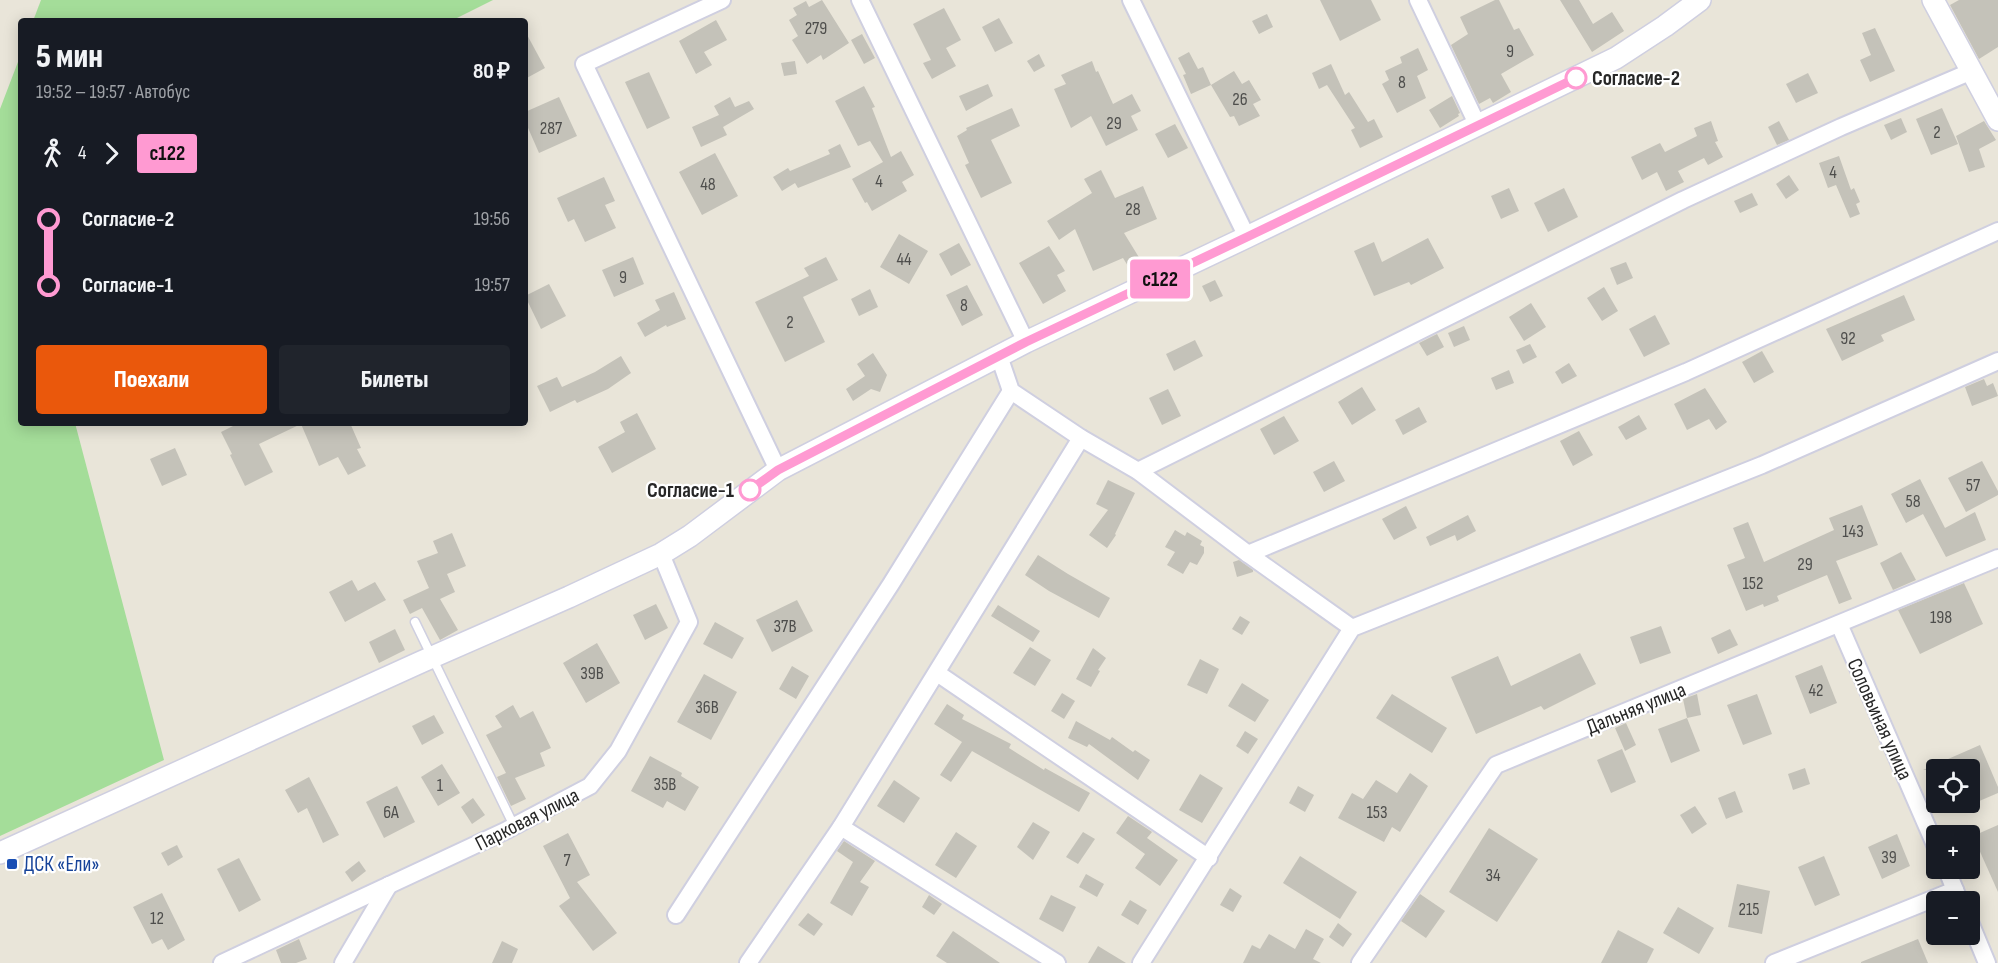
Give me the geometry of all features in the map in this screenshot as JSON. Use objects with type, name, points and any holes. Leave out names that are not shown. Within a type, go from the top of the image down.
[{"type":"street","points":[[722,0],[584,64],[778,470]]},
{"type":"street","points":[[860,0],[1026,342]]},
{"type":"street","points":[[1131,0],[1247,237]]},
{"type":"street","points":[[1418,0],[1478,126]]},
{"type":"street","points":[[0,853],[661,554],[690,536],[778,470],[1026,342],[1616,58],[1700,0]]},
{"type":"street","points":[[1933,0],[1998,120]]},
{"type":"street","points":[[1138,471],[1683,200],[1841,127],[1972,71]]},
{"type":"street","points":[[1248,554],[1686,372],[1998,231]]},
{"type":"street","points":[[999,356],[1011,391],[1081,438],[1138,471],[1248,554],[1352,628]]},
{"type":"street","points":[[1141,963],[1352,628],[1762,465],[1998,361]]},
{"type":"street","points":[[676,915],[891,584],[1011,391]]},
{"type":"street","points":[[748,963],[842,827],[1081,438]]},
{"type":"street","name":"Парковая улица","points":[[222,963],[514,826],[590,786],[618,751],[689,622],[661,554]]},
{"type":"street","name":"Дальняя улица","points":[[1360,963],[1497,765],[1998,558]]},
{"type":"street","name":"Соловьиная улица","points":[[1839,624],[1926,825]]},
{"type":"street","points":[[937,673],[1209,858]]},
{"type":"street","points":[[842,827],[1057,963]]},
{"type":"street","points":[[343,963],[389,885]]},
{"type":"street","points":[[1774,963],[1926,908]]},
{"type":"street","points":[[1980,945],[1987,963]]},
{"type":"lane","points":[[415,622],[514,826]]},
{"type":"green space","points":[[41,0],[493,0],[457,18],[34,18]]},
{"type":"green space","points":[[18,62],[18,426],[76,426],[164,760],[0,836],[0,109]]},
{"type":"building","points":[[822,0],[849,43],[823,60],[821,55],[807,64],[792,40],[798,36],[789,20],[797,15],[793,8],[806,1],[809,7]]},
{"type":"building","points":[[1320,0],[1371,0],[1381,20],[1340,41]]},
{"type":"building","points":[[1499,0],[1514,30],[1519,28],[1534,55],[1501,74],[1511,92],[1493,103],[1490,98],[1479,104],[1451,45],[1468,34],[1460,17]]},
{"type":"building","points":[[1560,0],[1579,0],[1593,24],[1612,12],[1624,31],[1592,52]]},
{"type":"building","points":[[1959,0],[1998,0],[1998,47],[1979,59],[1950,5]]},
{"type":"building","points":[[944,8],[961,40],[946,48],[956,66],[932,79],[923,63],[931,60],[913,24]]},
{"type":"building","points":[[1267,14],[1273,27],[1259,34],[1252,21]]},
{"type":"building","points":[[999,18],[1013,43],[995,52],[982,27]]},
{"type":"building","points":[[716,20],[727,40],[704,52],[712,65],[696,74],[679,41]]},
{"type":"building","points":[[1875,28],[1895,71],[1870,82],[1860,60],[1871,55],[1862,33]]},
{"type":"building","points":[[862,34],[875,58],[864,64],[851,40]]},
{"type":"building","points":[[528,37],[545,68],[528,77]]},
{"type":"building","points":[[1418,48],[1428,70],[1417,76],[1426,98],[1397,113],[1382,84],[1389,80],[1385,71],[1402,63],[1400,57]]},
{"type":"building","points":[[1189,52],[1198,69],[1203,67],[1211,85],[1191,94],[1183,75],[1186,74],[1178,58]]},
{"type":"building","points":[[1039,54],[1045,66],[1034,72],[1027,61]]},
{"type":"building","points":[[795,61],[797,74],[784,76],[781,63]]},
{"type":"building","points":[[1092,61],[1113,104],[1132,94],[1141,111],[1131,116],[1138,130],[1106,146],[1091,116],[1071,128],[1054,89],[1066,84],[1061,75]]},
{"type":"building","points":[[1331,64],[1345,95],[1349,92],[1368,122],[1374,119],[1383,137],[1360,148],[1351,130],[1355,128],[1327,85],[1319,89],[1312,73]]},
{"type":"building","points":[[1234,71],[1242,84],[1249,80],[1261,100],[1253,104],[1260,116],[1239,126],[1234,116],[1230,117],[1211,85]]},
{"type":"building","points":[[649,72],[670,118],[647,129],[625,82]]},
{"type":"building","points":[[1808,73],[1818,93],[1796,103],[1786,84]]},
{"type":"building","points":[[988,84],[993,96],[966,111],[959,96]]},
{"type":"building","points":[[864,86],[875,107],[872,108],[891,157],[901,151],[914,175],[902,182],[907,191],[872,211],[852,179],[883,162],[870,141],[858,146],[835,101]]},
{"type":"building","points":[[1452,96],[1460,113],[1459,116],[1440,128],[1429,110]]},
{"type":"building","points":[[559,97],[577,136],[539,153],[528,128],[528,111]]},
{"type":"building","points":[[730,97],[735,107],[749,101],[754,109],[723,127],[727,135],[701,147],[692,127],[719,115],[714,106]]},
{"type":"building","points":[[1012,108],[1020,126],[991,140],[1012,183],[981,198],[965,165],[969,163],[957,136],[967,130],[966,128]]},
{"type":"building","points":[[1942,108],[1958,144],[1931,155],[1916,119]]},
{"type":"building","points":[[1901,118],[1907,132],[1891,140],[1884,125]]},
{"type":"building","points":[[1711,121],[1718,141],[1715,142],[1723,157],[1708,165],[1704,158],[1678,171],[1684,182],[1666,191],[1657,172],[1642,180],[1631,157],[1660,143],[1665,152],[1697,136],[1694,128]]},
{"type":"building","points":[[1779,121],[1789,140],[1777,145],[1768,127]]},
{"type":"building","points":[[1984,121],[1996,140],[1979,149],[1985,167],[1969,172],[1956,136]]},
{"type":"building","points":[[1175,124],[1188,148],[1168,158],[1155,134]]},
{"type":"building","points":[[840,144],[851,167],[798,188],[795,183],[782,191],[773,177],[788,168],[790,171],[830,154],[828,150]]},
{"type":"building","points":[[715,153],[738,196],[702,215],[679,172]]},
{"type":"building","points":[[1839,156],[1851,190],[1854,188],[1860,202],[1856,204],[1860,214],[1850,218],[1836,185],[1828,188],[1819,163]]},
{"type":"building","points":[[1101,170],[1115,198],[1143,186],[1157,219],[1124,233],[1140,259],[1128,266],[1123,258],[1093,271],[1075,229],[1059,240],[1047,221],[1092,193],[1084,179]]},
{"type":"building","points":[[1789,175],[1799,190],[1786,199],[1776,184]]},
{"type":"building","points":[[604,177],[615,201],[605,205],[616,228],[585,242],[574,219],[568,222],[557,198]]},
{"type":"building","points":[[1509,188],[1519,211],[1501,219],[1491,196]]},
{"type":"building","points":[[1564,188],[1578,217],[1548,232],[1534,203]]},
{"type":"building","points":[[1752,193],[1758,205],[1740,213],[1734,201]]},
{"type":"building","points":[[899,234],[928,251],[909,284],[880,267]]},
{"type":"building","points":[[1428,238],[1444,268],[1411,285],[1409,282],[1374,296],[1354,251],[1374,242],[1382,262]]},
{"type":"building","points":[[959,243],[971,265],[951,276],[939,254]]},
{"type":"building","points":[[1049,246],[1065,271],[1057,275],[1066,291],[1043,304],[1019,263]]},
{"type":"building","points":[[633,257],[644,284],[614,297],[602,270]]},
{"type":"building","points":[[826,257],[838,280],[803,297],[825,342],[785,362],[755,302],[809,276],[804,268]]},
{"type":"building","points":[[1626,262],[1633,278],[1617,285],[1610,268]]},
{"type":"building","points":[[1215,280],[1223,296],[1210,302],[1202,286]]},
{"type":"building","points":[[549,284],[566,316],[541,329],[528,302],[528,294]]},
{"type":"building","points":[[967,285],[983,315],[962,326],[946,295]]},
{"type":"building","points":[[1604,287],[1618,311],[1602,321],[1587,298]]},
{"type":"building","points":[[870,289],[878,307],[859,316],[851,299]]},
{"type":"building","points":[[674,292],[686,319],[667,327],[666,325],[645,337],[637,323],[660,310],[655,300]]},
{"type":"building","points":[[1904,295],[1915,320],[1881,335],[1884,341],[1842,361],[1826,329]]},
{"type":"building","points":[[1531,303],[1546,327],[1524,341],[1509,317]]},
{"type":"building","points":[[1655,315],[1670,344],[1644,357],[1629,329]]},
{"type":"building","points":[[1464,326],[1470,340],[1454,347],[1448,333]]},
{"type":"building","points":[[1437,334],[1444,347],[1427,356],[1419,343]]},
{"type":"building","points":[[1195,340],[1203,356],[1174,371],[1166,354]]},
{"type":"building","points":[[1530,344],[1537,357],[1523,364],[1516,350]]},
{"type":"building","points":[[1762,351],[1774,372],[1754,383],[1742,362]]},
{"type":"building","points":[[873,353],[887,375],[880,392],[871,389],[853,401],[846,389],[865,376],[857,364]]},
{"type":"building","points":[[621,356],[631,373],[608,389],[577,403],[575,400],[550,412],[537,386],[557,377],[562,387],[595,372]]},
{"type":"building","points":[[1569,363],[1577,376],[1562,384],[1555,372]]},
{"type":"building","points":[[1509,370],[1514,383],[1496,390],[1491,378]]},
{"type":"building","points":[[1984,379],[1987,386],[1993,383],[1998,396],[1972,406],[1965,387]]},
{"type":"building","points":[[1362,387],[1376,410],[1352,425],[1338,402]]},
{"type":"building","points":[[1705,388],[1727,422],[1716,430],[1709,419],[1687,430],[1674,404]]},
{"type":"building","points":[[1168,389],[1181,416],[1162,425],[1149,398]]},
{"type":"building","points":[[1419,407],[1427,422],[1403,435],[1395,420]]},
{"type":"building","points":[[637,413],[656,449],[612,473],[598,447],[625,432],[620,422]]},
{"type":"building","points":[[1639,415],[1647,429],[1626,440],[1618,427]]},
{"type":"building","points":[[1284,416],[1299,441],[1274,455],[1260,429]]},
{"type":"building","points":[[233,426],[297,426],[259,444],[273,472],[245,486],[221,432]]},
{"type":"building","points":[[302,426],[351,426],[361,448],[357,449],[366,466],[348,475],[338,457],[319,466]]},
{"type":"building","points":[[1579,431],[1593,455],[1573,466],[1560,441]]},
{"type":"building","points":[[175,448],[187,475],[162,486],[150,459]]},
{"type":"building","points":[[1334,461],[1345,481],[1324,492],[1313,472]]},
{"type":"building","points":[[1982,461],[1998,495],[1966,512],[1948,478]]},
{"type":"building","points":[[1920,479],[1945,528],[1975,512],[1986,540],[1946,557],[1923,514],[1906,523],[1891,494]]},
{"type":"building","points":[[1108,480],[1135,493],[1116,535],[1107,548],[1089,535],[1108,510],[1096,504]]},
{"type":"building","points":[[1862,505],[1878,545],[1836,561],[1852,599],[1839,604],[1827,575],[1777,596],[1779,601],[1746,611],[1727,565],[1745,558],[1733,528],[1748,522],[1764,562],[1834,530],[1829,518]]},
{"type":"building","points":[[1406,506],[1417,528],[1394,540],[1382,519]]},
{"type":"building","points":[[1468,515],[1476,531],[1457,541],[1455,535],[1430,546],[1426,537]]},
{"type":"building","points":[[1175,530],[1185,536],[1187,532],[1202,541],[1200,545],[1204,547],[1204,553],[1197,565],[1190,562],[1183,574],[1167,565],[1175,552],[1165,547]]},
{"type":"building","points":[[452,533],[466,566],[447,574],[455,592],[440,599],[458,630],[440,640],[422,608],[410,614],[403,600],[429,588],[417,561],[438,553],[433,541]]},
{"type":"building","points":[[1901,552],[1916,580],[1893,590],[1880,563]]},
{"type":"building","points":[[1038,555],[1110,598],[1099,618],[1025,575]]},
{"type":"building","points":[[1239,560],[1253,572],[1237,577],[1233,562]]},
{"type":"building","points":[[352,580],[358,591],[375,582],[386,600],[345,622],[329,592]]},
{"type":"building","points":[[1964,583],[1983,624],[1920,654],[1898,610]]},
{"type":"building","points":[[797,600],[813,631],[772,652],[756,620]]},
{"type":"building","points":[[656,604],[668,628],[645,640],[633,615]]},
{"type":"building","points":[[998,605],[1040,631],[1033,642],[991,616]]},
{"type":"building","points":[[1240,616],[1250,622],[1242,635],[1232,629]]},
{"type":"building","points":[[715,622],[744,638],[732,659],[703,644]]},
{"type":"building","points":[[1661,626],[1671,653],[1640,664],[1630,637]]},
{"type":"building","points":[[395,629],[405,650],[379,663],[369,642]]},
{"type":"building","points":[[1730,629],[1738,645],[1718,654],[1711,638]]},
{"type":"building","points":[[597,643],[620,683],[586,703],[563,663]]},
{"type":"building","points":[[1030,647],[1051,660],[1035,686],[1013,673]]},
{"type":"building","points":[[1093,648],[1106,658],[1091,687],[1076,679]]},
{"type":"building","points":[[1580,653],[1596,684],[1544,710],[1541,706],[1476,734],[1451,677],[1498,656],[1511,686]]},
{"type":"building","points":[[1200,659],[1219,669],[1207,694],[1187,685]]},
{"type":"building","points":[[1822,665],[1837,703],[1810,714],[1795,676]]},
{"type":"building","points":[[792,666],[809,676],[796,699],[779,689]]},
{"type":"building","points":[[704,674],[737,692],[711,740],[677,722]]},
{"type":"building","points":[[1242,683],[1269,700],[1255,722],[1228,706]]},
{"type":"building","points":[[1062,693],[1075,701],[1064,719],[1051,711]]},
{"type":"building","points":[[1392,694],[1447,728],[1432,753],[1376,718]]},
{"type":"building","points":[[1697,694],[1701,715],[1687,718],[1683,699]]},
{"type":"building","points":[[1757,694],[1772,734],[1743,745],[1727,705]]},
{"type":"building","points":[[947,704],[964,715],[962,719],[1011,744],[1009,748],[1044,770],[1045,768],[1090,793],[1079,812],[972,751],[951,782],[940,775],[962,742],[934,724]]},
{"type":"building","points":[[513,705],[520,718],[533,711],[551,748],[540,753],[545,766],[515,778],[526,799],[511,806],[497,777],[506,773],[486,735],[502,727],[495,716]]},
{"type":"building","points":[[434,715],[444,733],[422,745],[412,726]]},
{"type":"building","points":[[1687,718],[1700,751],[1671,763],[1658,729]]},
{"type":"building","points":[[1076,721],[1110,740],[1112,737],[1133,752],[1135,750],[1150,760],[1138,780],[1089,744],[1087,747],[1068,738]]},
{"type":"building","points":[[1626,723],[1636,745],[1625,751],[1615,728]]},
{"type":"building","points":[[1245,731],[1258,739],[1248,754],[1236,746]]},
{"type":"building","points":[[1980,745],[1998,787],[1998,793],[1980,801],[1980,759],[1948,759]]},
{"type":"building","points":[[1622,749],[1636,782],[1611,793],[1597,760]]},
{"type":"building","points":[[650,756],[682,773],[681,776],[699,787],[685,811],[667,801],[663,808],[631,791]]},
{"type":"building","points":[[442,764],[460,793],[438,806],[421,777]]},
{"type":"building","points":[[1805,768],[1810,784],[1793,790],[1788,774]]},
{"type":"building","points":[[1410,773],[1428,786],[1400,832],[1392,827],[1384,842],[1338,818],[1352,793],[1363,799],[1376,780],[1397,793]]},
{"type":"building","points":[[1200,774],[1223,788],[1202,823],[1179,810]]},
{"type":"building","points":[[309,777],[339,835],[323,843],[307,808],[298,813],[285,790]]},
{"type":"building","points":[[894,780],[920,798],[904,823],[877,806]]},
{"type":"building","points":[[397,786],[415,822],[384,838],[366,802]]},
{"type":"building","points":[[1298,786],[1314,795],[1305,812],[1289,803]]},
{"type":"building","points":[[1735,791],[1743,812],[1726,819],[1718,798]]},
{"type":"building","points":[[473,798],[485,815],[472,824],[461,807]]},
{"type":"building","points":[[1695,806],[1707,824],[1692,834],[1680,815]]},
{"type":"building","points":[[1128,816],[1152,832],[1147,838],[1178,860],[1160,886],[1135,868],[1145,854],[1116,833]]},
{"type":"building","points":[[1033,822],[1050,832],[1033,860],[1017,847]]},
{"type":"building","points":[[1998,825],[1998,892],[1980,852],[1980,833]]},
{"type":"building","points":[[1489,828],[1538,859],[1497,922],[1449,892]]},
{"type":"building","points":[[956,832],[977,846],[956,878],[935,865]]},
{"type":"building","points":[[1083,832],[1095,839],[1078,864],[1066,857]]},
{"type":"building","points":[[568,833],[590,875],[577,882],[617,933],[593,951],[559,906],[570,898],[543,846]]},
{"type":"building","points":[[1897,834],[1910,866],[1882,879],[1868,847]]},
{"type":"building","points":[[844,841],[875,861],[860,882],[869,887],[852,916],[830,903],[853,862],[837,851]]},
{"type":"building","points":[[177,845],[183,857],[168,866],[161,853]]},
{"type":"building","points":[[1300,856],[1357,892],[1340,919],[1283,883]]},
{"type":"building","points":[[1824,856],[1840,895],[1815,906],[1798,867]]},
{"type":"building","points":[[239,858],[261,900],[239,912],[217,869]]},
{"type":"building","points":[[359,861],[366,871],[352,882],[345,872]]},
{"type":"building","points":[[1086,874],[1104,884],[1097,897],[1079,887]]},
{"type":"building","points":[[1737,884],[1770,891],[1762,934],[1728,927]]},
{"type":"building","points":[[1230,888],[1242,896],[1233,912],[1220,905]]},
{"type":"building","points":[[162,893],[185,940],[168,950],[162,939],[152,944],[133,907]]},
{"type":"building","points":[[1420,894],[1445,911],[1426,938],[1401,921]]},
{"type":"building","points":[[929,895],[942,904],[934,915],[922,907]]},
{"type":"building","points":[[1051,895],[1076,907],[1063,932],[1039,919]]},
{"type":"building","points":[[1130,900],[1147,910],[1138,925],[1121,915]]},
{"type":"building","points":[[1678,907],[1714,928],[1699,954],[1663,933]]},
{"type":"building","points":[[808,913],[823,924],[814,936],[798,925]]},
{"type":"building","points":[[1338,923],[1352,934],[1343,947],[1329,937]]},
{"type":"building","points":[[1306,929],[1324,939],[1313,959],[1321,963],[1243,963],[1252,945],[1260,949],[1269,934],[1295,949]]},
{"type":"building","points":[[1618,930],[1654,949],[1647,963],[1601,963]]},
{"type":"building","points":[[953,931],[1000,963],[947,963],[936,956]]},
{"type":"building","points":[[299,939],[307,959],[296,963],[281,963],[276,950]]},
{"type":"building","points":[[1918,939],[1928,963],[1861,963],[1861,962]]},
{"type":"building","points":[[502,941],[518,949],[512,963],[492,963]]},
{"type":"building","points":[[1098,946],[1126,963],[1088,963]]},
{"type":"bus line","name":"с122","points":[[750,490],[778,470],[1026,342],[1576,78]]},
{"type":"place","name":"Согласие-2","points":[[1576,78]]},
{"type":"place","name":"Согласие-1","points":[[750,490]]},
{"type":"place","name":"ДСК «Ели»","points":[[12,864]]}]
